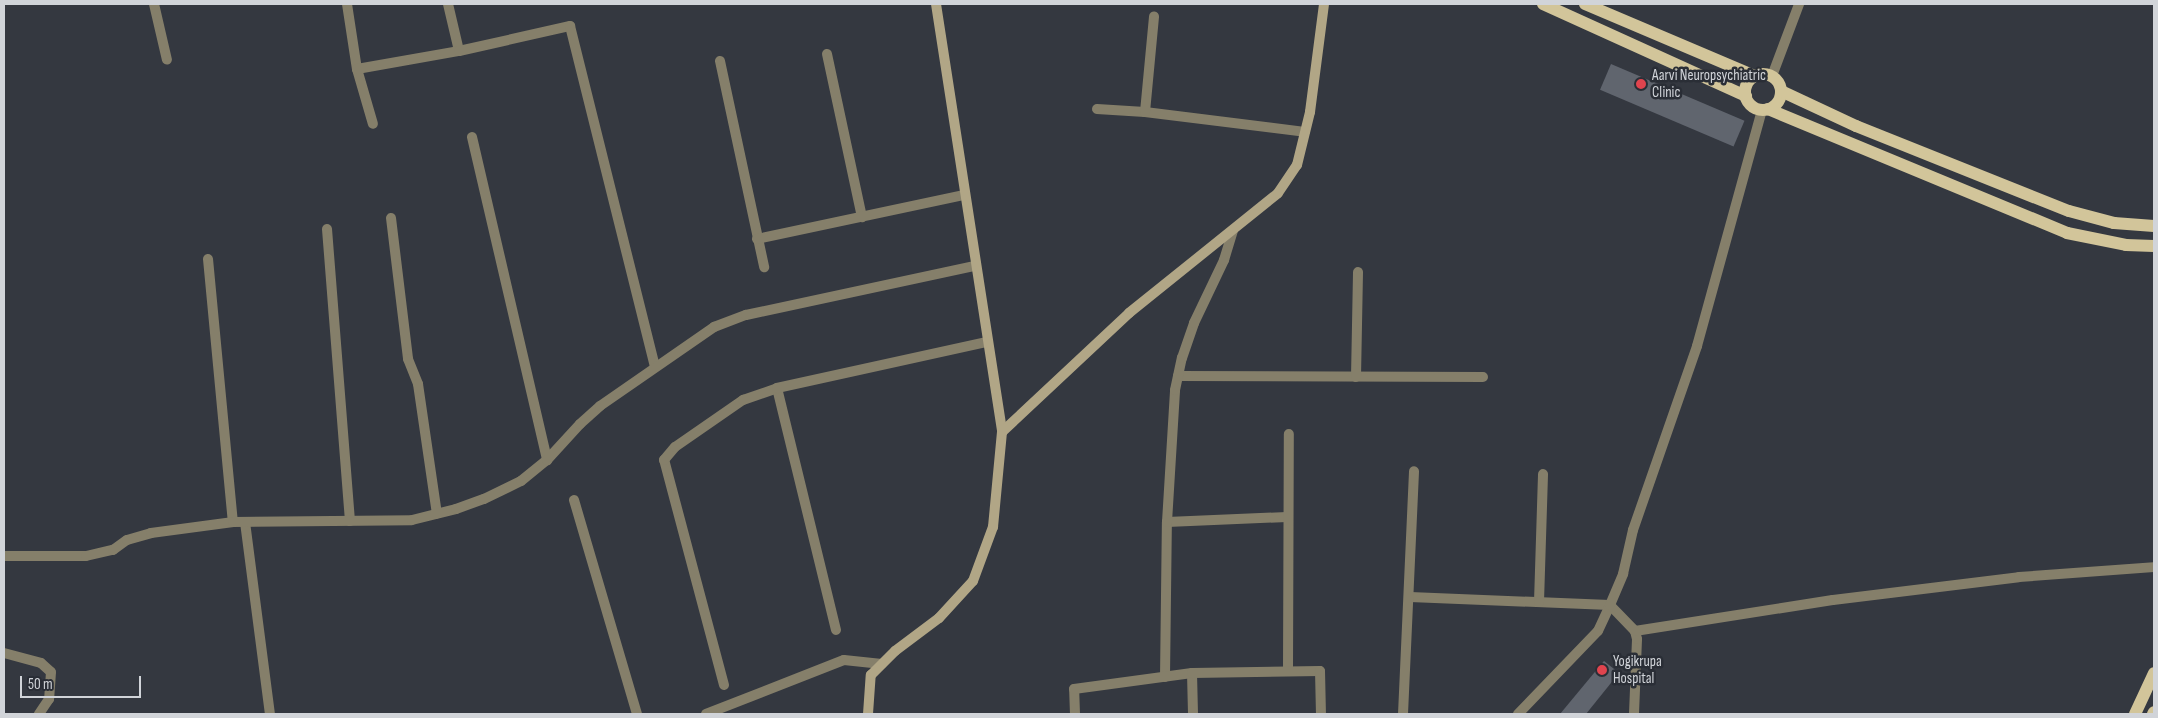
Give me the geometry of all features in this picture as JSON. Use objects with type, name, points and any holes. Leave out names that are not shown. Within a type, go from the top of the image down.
[{"type":"main road","points":[[868,714],[872,675],[894,651],[940,618],[974,581],[993,527],[1002,432],[936,4]]},
{"type":"main road","points":[[1002,432],[1129,313],[1278,193],[1297,165],[1310,112],[1324,4]]},
{"type":"main road","points":[[1543,4],[1746,96],[1752,106],[1765,109],[2067,233],[2126,245],[2154,246]]},
{"type":"main road","points":[[1585,4],[1755,76],[1766,74],[1772,76],[1777,80],[1781,91],[1778,103],[1765,109]]},
{"type":"main road","points":[[1746,96],[1747,85],[1755,76]]},
{"type":"main road","points":[[1781,91],[1856,126],[2072,212],[2114,223],[2154,226]]},
{"type":"main road","points":[[2067,233],[2072,212]]},
{"type":"main road","points":[[2135,714],[2154,673]]},
{"type":"street","points":[[154,4],[166,60]]},
{"type":"street","points":[[347,4],[357,69],[373,124]]},
{"type":"street","points":[[448,4],[459,51]]},
{"type":"street","points":[[1772,76],[1799,4]]},
{"type":"street","points":[[1145,112],[1154,16]]},
{"type":"street","points":[[357,69],[459,51],[570,26],[655,367]]},
{"type":"street","points":[[827,54],[862,216]]},
{"type":"street","points":[[720,61],[764,267]]},
{"type":"street","points":[[1097,109],[1145,112],[1305,132]]},
{"type":"street","points":[[1518,714],[1598,631],[1623,574],[1633,530],[1697,346],[1765,109]]},
{"type":"street","points":[[472,138],[548,460]]},
{"type":"street","points":[[757,239],[964,194]]},
{"type":"street","points":[[391,218],[408,359],[418,384],[437,514]]},
{"type":"street","points":[[327,229],[350,521]]},
{"type":"street","points":[[1166,677],[1167,522],[1172,410],[1178,376],[1194,323],[1224,260],[1233,230]]},
{"type":"street","points":[[208,259],[233,522]]},
{"type":"street","points":[[4,556],[86,556],[113,550],[127,540],[151,533],[233,522],[412,520],[472,504],[521,481],[548,460],[588,417],[655,367],[714,327],[746,315],[975,266]]},
{"type":"street","points":[[1356,377],[1358,272]]},
{"type":"street","points":[[724,685],[664,460],[681,442],[743,400],[777,388],[987,342]]},
{"type":"street","points":[[1178,376],[1483,377]]},
{"type":"street","points":[[777,388],[836,630]]},
{"type":"street","points":[[1288,671],[1287,517],[1289,434]]},
{"type":"street","points":[[1403,714],[1410,597],[1414,471]]},
{"type":"street","points":[[1539,602],[1543,474]]},
{"type":"street","points":[[574,500],[637,714]]},
{"type":"street","points":[[1167,522],[1287,517]]},
{"type":"street","points":[[245,522],[270,714]]},
{"type":"street","points":[[1635,631],[1833,600],[2019,577],[2154,567]]},
{"type":"street","points":[[1410,597],[1610,605],[1635,631],[1638,639],[1634,714]]},
{"type":"street","points":[[4,653],[40,663],[52,672],[49,699],[39,714]]},
{"type":"street","points":[[706,714],[844,660],[882,664]]},
{"type":"street","points":[[1075,714],[1074,689],[1192,673],[1320,671],[1321,714]]},
{"type":"street","points":[[1192,673],[1193,714]]},
{"type":"building","points":[[1611,64],[1744,121],[1734,146],[1600,90]]},
{"type":"building","points":[[1604,661],[1619,673],[1586,714],[1560,714]]},
{"type":"place","name":"Aarvi Neuropsychiatric Clinic","points":[[1641,84]]},
{"type":"place","name":"Yogikrupa Hospital","points":[[1602,670]]}]
